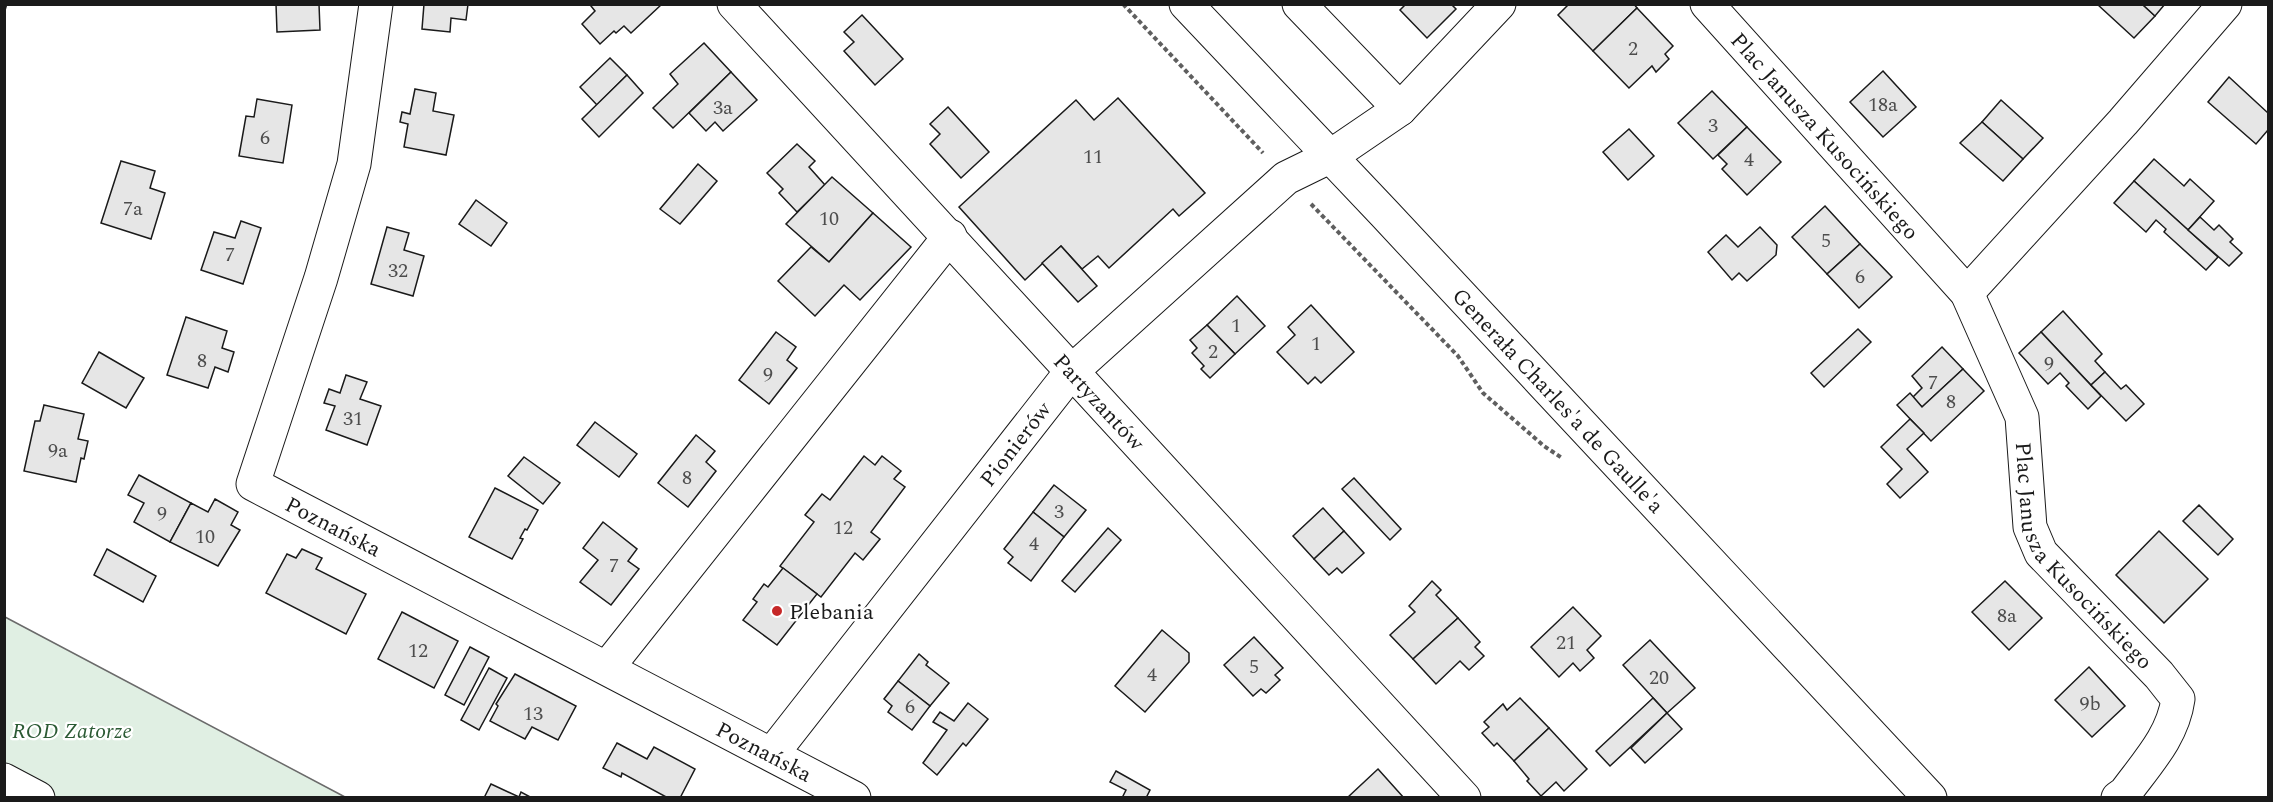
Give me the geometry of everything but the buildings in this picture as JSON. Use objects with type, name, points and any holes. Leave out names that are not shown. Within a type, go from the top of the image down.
[{"type":"street","name":"Poznańska","points":[[376,4],[354,164],[321,278],[253,484],[855,798]]},
{"type":"street","name":"Partyzantów","points":[[734,4],[950,236],[1071,372],[1464,798]]},
{"type":"street","name":"Generała Charles'a de Gaulle'a","points":[[1186,4],[1331,156],[1930,798]]},
{"type":"street","points":[[1299,4],[1400,109]]},
{"type":"street","name":"Pionierów","points":[[772,754],[1071,372],[1286,178],[1331,156],[1400,109],[1499,4]]},
{"type":"street","name":"Plac Janusza Kusocińskiego","points":[[1707,4],[1967,293],[2022,417],[2030,527],[2041,553],[2159,675],[2178,699],[2175,716],[2166,739],[2125,793],[2118,798]]},
{"type":"street","points":[[1967,293],[2123,122],[2225,4]]},
{"type":"street","points":[[607,668],[950,236]]},
{"type":"path","points":[[1124,4],[1286,178],[1458,356],[1483,393],[1544,446],[1566,461]]},
{"type":"green space","name":"ROD Zatorze","points":[[5,617],[345,797],[5,797]]},
{"type":"wall","points":[[4,11],[6,4]]},
{"type":"place","name":"Plebania","points":[[777,611]]}]
